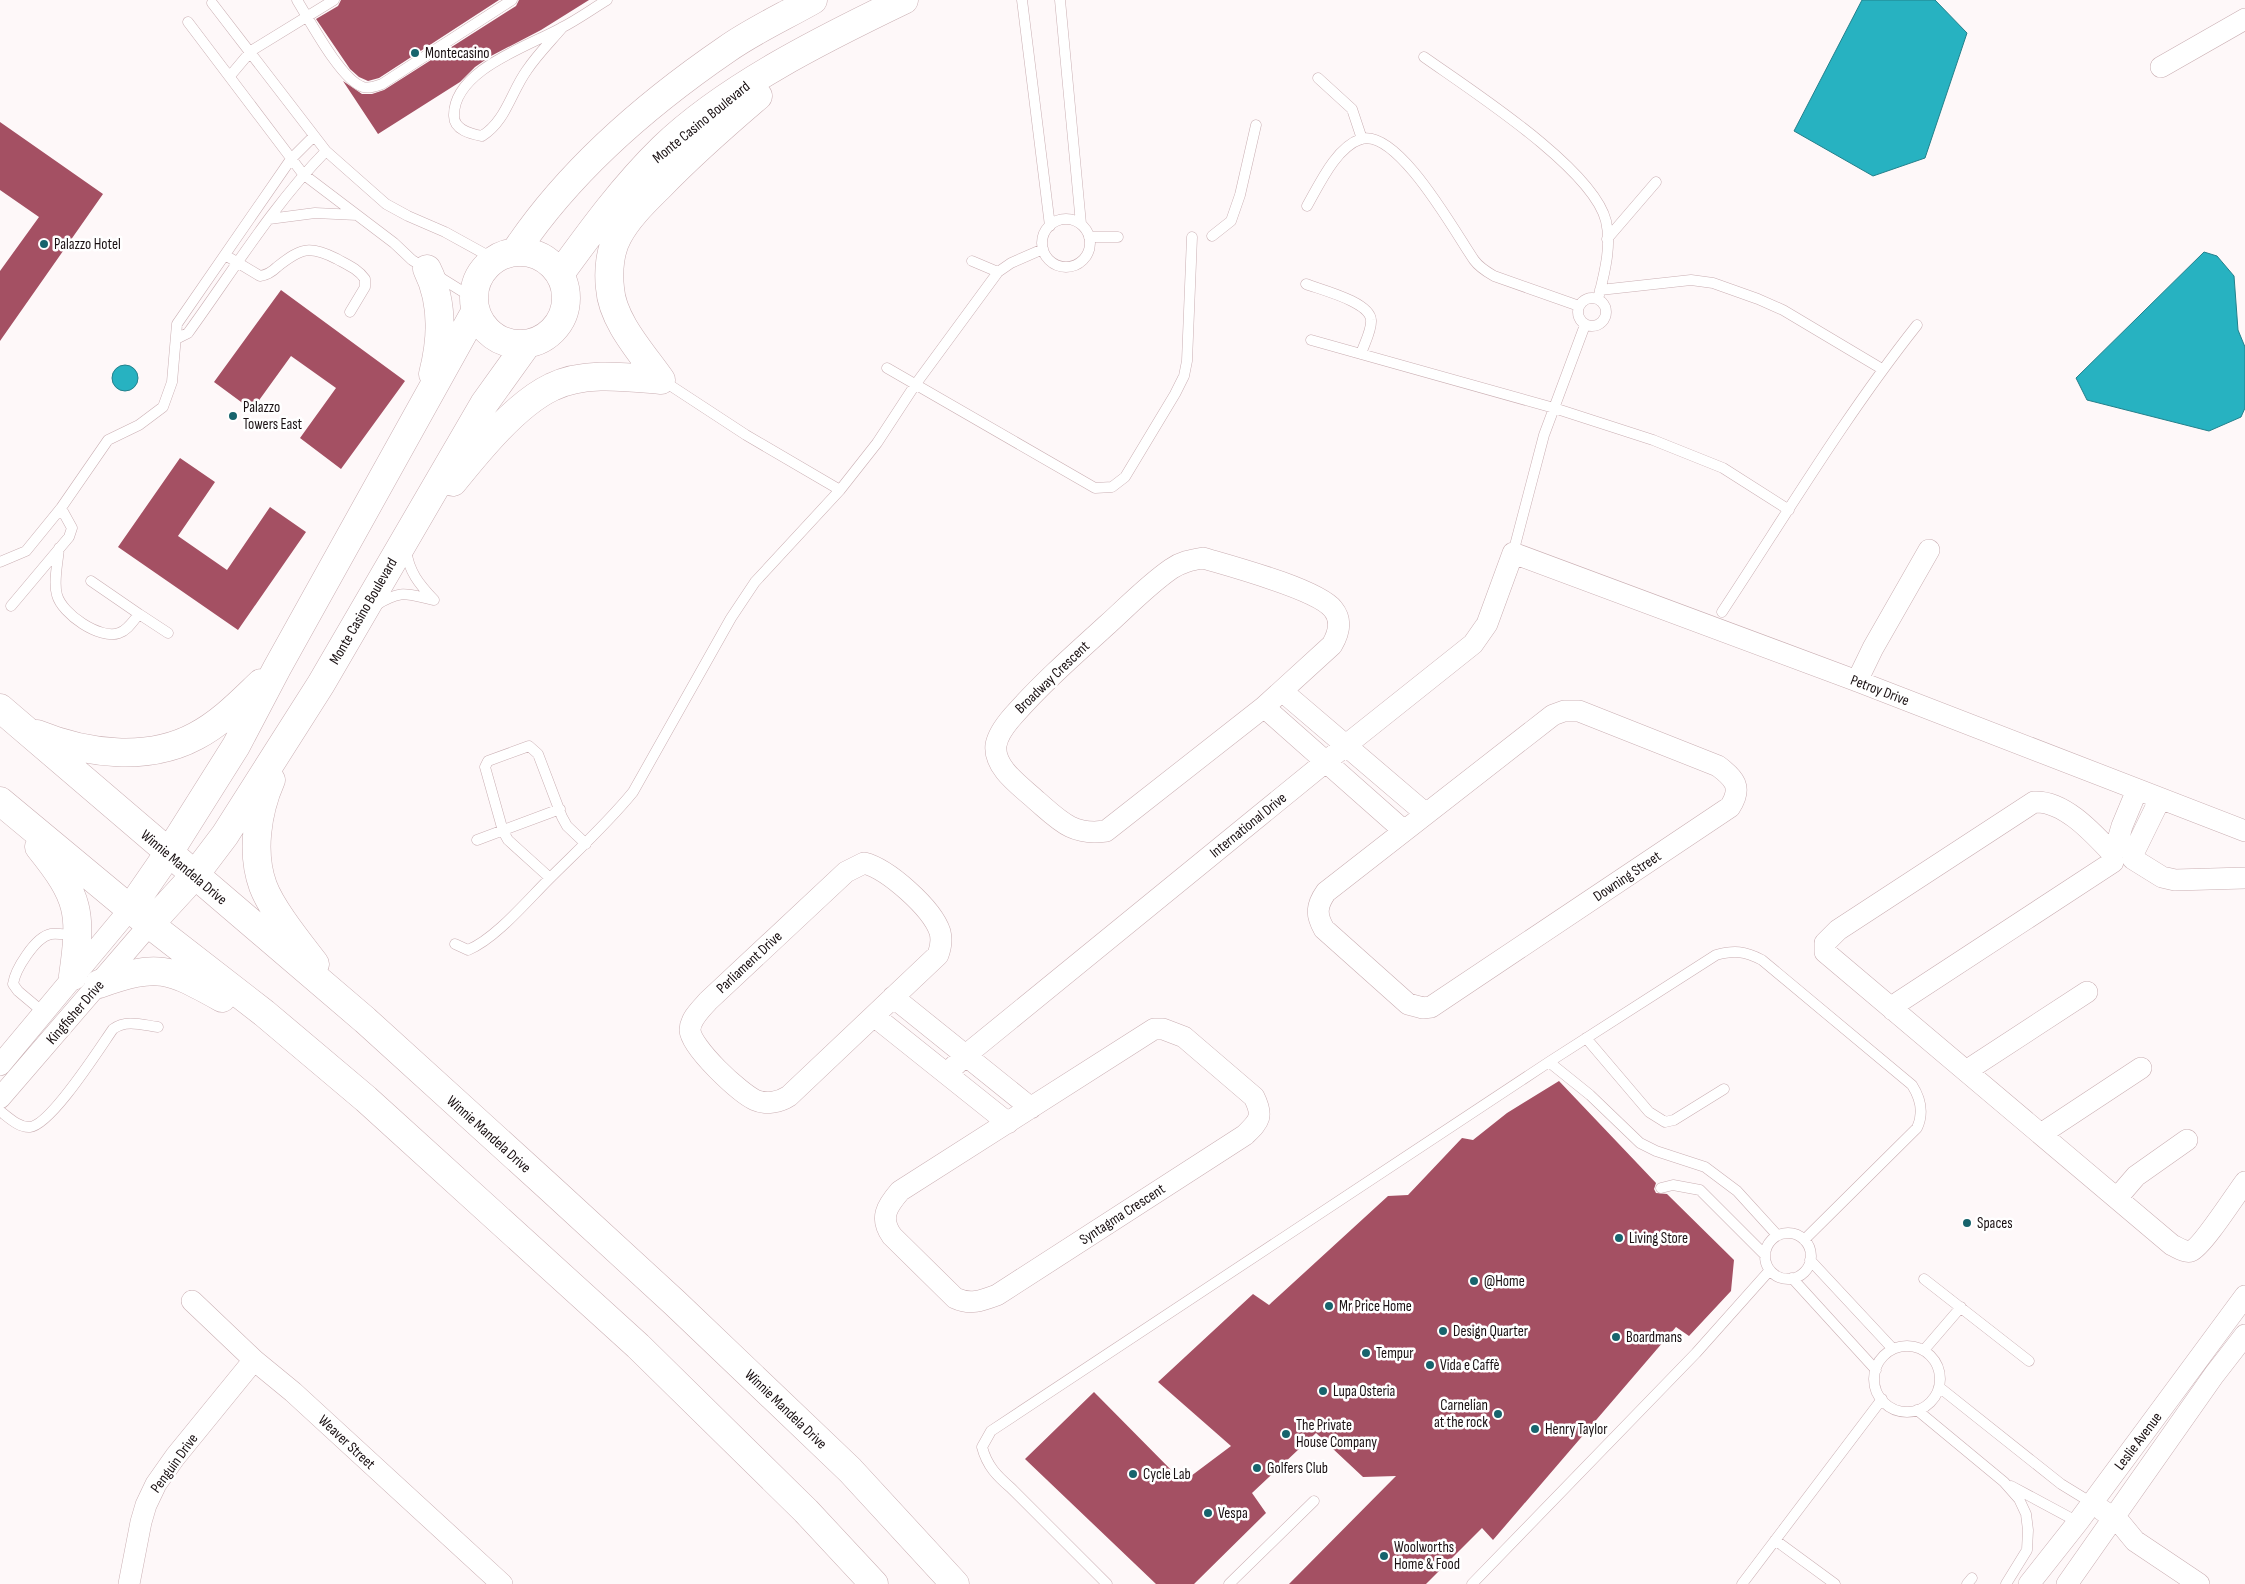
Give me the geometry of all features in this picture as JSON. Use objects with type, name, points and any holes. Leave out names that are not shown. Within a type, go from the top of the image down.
[{"type":"main road","points":[[140,916],[168,854],[236,746],[277,668],[418,418],[474,305],[478,276],[504,256],[530,230],[561,192],[647,107],[729,48],[813,0]]},
{"type":"main road","name":"Monte Casino Boulevard","points":[[560,274],[606,211],[664,147],[753,80],[904,0]]},
{"type":"main road","points":[[661,380],[636,347],[618,316],[610,289],[611,255],[618,236],[643,203],[691,154],[818,45]]},
{"type":"main road","points":[[474,305],[482,326],[490,335],[508,343],[527,344],[542,339],[555,329],[563,316],[566,302],[565,287],[560,274],[544,258],[523,252],[504,256]]},
{"type":"main road","points":[[418,418],[433,374],[440,334],[435,289],[427,269]]},
{"type":"main road","name":"Monte Casino Boulevard","points":[[140,916],[194,876],[226,835],[358,620],[484,404],[527,344]]},
{"type":"main road","points":[[406,536],[474,456],[518,410],[552,386],[582,379],[624,377],[661,380]]},
{"type":"main road","points":[[23,729],[91,751],[162,750],[196,736],[224,717],[277,668]]},
{"type":"main road","name":"Winnie Mandela Drive","points":[[0,708],[168,854],[365,1020],[668,1296],[850,1470],[955,1584]]},
{"type":"main road","points":[[295,724],[265,794],[260,822],[257,860],[264,887],[287,926],[317,968],[365,1020]]},
{"type":"main road","points":[[3,803],[140,916],[264,1013],[366,1099],[638,1346],[806,1511],[874,1584]]},
{"type":"main road","points":[[3,803],[55,866],[76,904],[78,935],[73,976]]},
{"type":"main road","points":[[99,984],[133,972],[164,971],[183,976],[222,998],[264,1013]]},
{"type":"street","points":[[2161,67],[2245,19]]},
{"type":"street","points":[[1857,681],[1873,648],[1929,550]]},
{"type":"street","name":"Petroy Drive","points":[[1513,553],[1857,681],[2245,832]]},
{"type":"street","name":"International Drive","points":[[947,1073],[966,1055],[1473,644],[1487,624],[1513,553]]},
{"type":"street","name":"Broadway Crescent","points":[[1203,558],[1272,579],[1319,598],[1333,609],[1338,619],[1339,630],[1332,645],[1282,691],[1106,831],[1093,833],[1066,826],[1015,781],[996,755],[996,744],[1000,732],[1012,716],[1084,646],[1154,583],[1172,568],[1188,560],[1203,558]]},
{"type":"street","points":[[1282,691],[1425,813]]},
{"type":"street","points":[[1264,707],[1403,830]]},
{"type":"street","name":"Downing Street","points":[[1564,711],[1579,711],[1718,766],[1733,777],[1737,788],[1736,799],[1730,807],[1431,1007],[1416,1008],[1401,1000],[1324,930],[1318,919],[1317,910],[1326,892],[1425,813],[1553,715],[1564,711]]},
{"type":"street","points":[[2121,856],[2137,790]]},
{"type":"street","points":[[1893,1010],[1899,1002],[2121,856],[2160,799]]},
{"type":"street","points":[[2245,878],[2175,880],[2162,877],[2121,856],[2072,815],[2046,803],[2034,802],[1828,938],[1824,947],[1828,955],[2172,1245],[2186,1252],[2192,1251],[2245,1182]]},
{"type":"street","name":"Parliament Drive","points":[[864,863],[876,866],[913,896],[935,922],[940,934],[941,946],[938,955],[893,997],[782,1101],[756,1101],[700,1052],[690,1032],[694,1019],[708,1001],[846,872],[864,863]]},
{"type":"street","name":"Kingfisher Drive","points":[[0,1098],[5,1071],[43,1012],[73,976],[140,916]]},
{"type":"street","name":"Kingfisher Drive","points":[[5,1071],[63,1028],[99,984],[140,916]]},
{"type":"street","points":[[1966,1071],[2087,992]]},
{"type":"street","points":[[893,997],[1031,1108]]},
{"type":"street","points":[[43,1012],[63,1028]]},
{"type":"street","points":[[874,1016],[1008,1122]]},
{"type":"street","name":"Syntagma Crescent","points":[[1163,1028],[1184,1037],[1254,1097],[1260,1108],[1259,1119],[1245,1135],[997,1295],[979,1302],[965,1302],[955,1298],[892,1236],[887,1229],[885,1213],[888,1205],[900,1191],[1031,1108],[1142,1036],[1154,1029],[1163,1028]]},
{"type":"street","points":[[2041,1134],[2142,1068]]},
{"type":"street","points":[[2116,1198],[2136,1176],[2187,1140]]},
{"type":"street","name":"Leslie Avenue","points":[[2029,1584],[2078,1522],[2245,1296]]},
{"type":"street","name":"Weaver Street","points":[[192,1301],[254,1360],[293,1392],[502,1584]]},
{"type":"street","name":"Leslie Avenue","points":[[2068,1584],[2214,1375],[2245,1335]]},
{"type":"street","name":"Penguin Drive","points":[[129,1584],[141,1522],[146,1505],[156,1484],[175,1457],[254,1360]]},
{"type":"street","points":[[2092,1503],[2110,1526],[2199,1584]]},
{"type":"street","points":[[2078,1522],[2110,1526]]},
{"type":"lane","points":[[297,0],[332,58],[352,81],[362,87],[370,88],[512,0]]},
{"type":"lane","points":[[230,76],[250,51],[334,0]]},
{"type":"lane","points":[[562,28],[526,71],[512,99],[492,130],[482,136],[470,134],[460,128],[454,120],[454,112],[464,88],[472,78],[509,54],[562,28],[607,0]]},
{"type":"lane","points":[[1022,0],[1050,226]]},
{"type":"lane","points":[[1060,0],[1081,224],[1089,237],[1088,253],[1076,265],[1059,266],[1046,256],[1042,240],[1050,226],[1065,219],[1081,224]]},
{"type":"lane","points":[[212,3],[326,150],[386,204],[408,216],[504,256]]},
{"type":"lane","points":[[188,22],[304,174],[394,243],[412,260],[427,269],[474,305]]},
{"type":"lane","points":[[1424,57],[1525,130],[1575,174],[1593,195],[1606,220],[1608,254],[1599,295],[1605,311],[1604,318],[1599,324],[1586,325],[1580,320],[1579,306],[1584,301],[1599,295],[1691,280],[1713,283],[1783,310],[1882,369]]},
{"type":"lane","points":[[1318,78],[1352,109],[1362,139]]},
{"type":"lane","points":[[1212,236],[1231,221],[1240,195],[1256,125]]},
{"type":"lane","points":[[0,562],[26,551],[61,508],[108,440],[139,425],[163,407],[172,382],[177,324],[291,159],[314,136]]},
{"type":"lane","points":[[1307,206],[1330,166],[1341,153],[1362,139],[1372,139],[1397,155],[1420,178],[1452,222],[1474,261],[1483,270],[1494,276],[1579,306]]},
{"type":"lane","points":[[176,339],[188,333],[269,219],[304,174],[326,150]]},
{"type":"lane","points":[[1607,239],[1656,182]]},
{"type":"lane","points":[[269,219],[315,213],[357,216]]},
{"type":"lane","points":[[887,368],[1094,488],[1104,489],[1112,487],[1125,477],[1184,376],[1187,361],[1192,236]]},
{"type":"lane","points":[[1089,237],[1118,237]]},
{"type":"lane","points":[[455,944],[468,950],[477,946],[518,911],[612,818],[633,792],[731,618],[755,582],[840,490],[877,443],[915,385],[998,272],[1043,249]]},
{"type":"lane","points":[[226,255],[254,274],[266,275],[294,254],[303,250],[320,250],[356,269],[366,279],[365,287],[350,312]]},
{"type":"lane","points":[[972,260],[998,272]]},
{"type":"lane","points":[[1306,284],[1362,306],[1370,314],[1372,322],[1361,354]]},
{"type":"lane","points":[[1513,553],[1544,436],[1586,325]]},
{"type":"lane","points":[[1722,612],[1827,449],[1882,369],[1917,325]]},
{"type":"lane","points":[[1311,340],[1554,408],[1688,453],[1723,468],[1789,510]]},
{"type":"lane","points":[[661,380],[746,435],[840,490]]},
{"type":"lane","points":[[11,606],[69,537],[72,528],[61,508]]},
{"type":"lane","points":[[358,620],[375,606],[396,594],[410,594],[434,600],[413,574],[408,563],[406,536]]},
{"type":"lane","points":[[59,548],[56,595],[69,613],[96,631],[110,635],[120,633],[128,628],[139,614]]},
{"type":"lane","points":[[91,580],[168,633]]},
{"type":"lane","points":[[550,878],[508,840],[503,831],[485,767],[488,760],[529,746],[533,748],[538,754],[567,826],[586,844]]},
{"type":"lane","points":[[477,840],[560,809]]},
{"type":"lane","points":[[43,1012],[18,992],[13,984],[14,974],[43,937],[51,934],[78,935]]},
{"type":"lane","points":[[1107,1584],[995,1474],[985,1460],[982,1447],[991,1431],[1549,1062],[1716,955],[1733,951],[1748,953],[1762,960],[1912,1085],[1918,1094],[1922,1118],[1917,1128],[1804,1240]]},
{"type":"lane","points":[[0,1111],[21,1126],[29,1128],[39,1124],[52,1113],[113,1029],[119,1024],[126,1022],[158,1027]]},
{"type":"lane","points":[[1586,1038],[1649,1112],[1665,1122],[1674,1120],[1724,1089]]},
{"type":"lane","points":[[1549,1062],[1590,1095],[1640,1143],[1656,1151],[1705,1167],[1738,1191],[1778,1235]]},
{"type":"lane","points":[[1661,1188],[1673,1186],[1700,1190],[1765,1256],[1770,1270],[1782,1278],[1792,1278],[1803,1273],[1810,1260],[1810,1252],[1804,1240],[1791,1233],[1778,1235],[1767,1248],[1765,1256]]},
{"type":"lane","points":[[1810,1260],[1893,1349]]},
{"type":"lane","points":[[1472,1584],[1696,1353],[1770,1270]]},
{"type":"lane","points":[[1792,1278],[1876,1370]]},
{"type":"lane","points":[[1924,1279],[2029,1361]]},
{"type":"lane","points":[[1924,1350],[1961,1308]]},
{"type":"lane","points":[[1914,1346],[1924,1350],[1938,1366],[1939,1388],[1927,1405],[1917,1410],[1906,1412],[1895,1409],[1882,1400],[1875,1385],[1876,1370],[1884,1355],[1893,1349],[1914,1346]]},
{"type":"lane","points":[[1939,1388],[2061,1484],[2092,1503]]},
{"type":"lane","points":[[1742,1584],[1882,1400]]},
{"type":"lane","points":[[1917,1410],[2004,1482],[2019,1499],[2026,1514],[2028,1550],[2006,1584]]},
{"type":"lane","points":[[2004,1482],[2078,1522]]},
{"type":"lane","points":[[1229,1584],[1314,1501]]},
{"type":"lane","points":[[1775,1540],[1835,1584]]},
{"type":"water","points":[[1862,0],[1935,0],[1967,33],[1925,158],[1873,176],[1794,131]]},
{"type":"water","points":[[2204,252],[2217,256],[2234,276],[2238,330],[2245,347],[2245,408],[2241,417],[2209,431],[2087,400],[2076,378]]},
{"type":"water","points":[[125,365],[134,369],[138,378],[134,387],[125,391],[116,387],[112,378],[116,369]]},
{"type":"building","points":[[341,0],[499,0],[379,78],[368,81],[359,77],[350,69],[316,19],[338,6]]},
{"type":"building","points":[[519,0],[589,0],[541,30],[491,56],[475,67],[460,82],[378,134],[343,81],[362,94],[372,94],[384,90],[516,6]]},
{"type":"building","name":"Palazzo Hotel","points":[[0,122],[103,194],[0,341],[0,271],[39,217],[0,190]]},
{"type":"building","points":[[281,290],[405,381],[341,469],[300,438],[336,388],[291,356],[252,410],[214,382]]},
{"type":"building","points":[[180,458],[215,482],[178,536],[227,570],[270,507],[306,532],[238,630],[118,547]]},
{"type":"building","name":"Design Quarter","points":[[1559,1081],[1656,1183],[1654,1189],[1656,1193],[1667,1194],[1734,1260],[1731,1291],[1689,1336],[1676,1327],[1493,1540],[1482,1528],[1426,1584],[1289,1584],[1396,1476],[1363,1477],[1316,1433],[1252,1493],[1266,1513],[1194,1584],[1156,1584],[1025,1459],[1094,1392],[1183,1482],[1231,1446],[1158,1382],[1253,1294],[1269,1305],[1388,1196],[1408,1195],[1462,1138],[1473,1140],[1507,1113]]},
{"type":"place","name":"Montecasino","points":[[415,53]]},
{"type":"place","name":"Palazzo Hotel","points":[[44,244]]},
{"type":"place","name":"Palazzo Towers East","points":[[233,416]]},
{"type":"place","name":"Spaces","points":[[1967,1223]]},
{"type":"place","name":"Living Store","points":[[1619,1238]]},
{"type":"place","name":"@Home","points":[[1474,1281]]},
{"type":"place","name":"Mr Price Home","points":[[1329,1306]]},
{"type":"place","name":"Design Quarter","points":[[1443,1331]]},
{"type":"place","name":"Boardmans","points":[[1616,1337]]},
{"type":"place","name":"Tempur","points":[[1366,1353]]},
{"type":"place","name":"Vida e Caffè","points":[[1430,1365]]},
{"type":"place","name":"Lupa Osteria","points":[[1323,1391]]},
{"type":"place","name":"Carnelian at the rock","points":[[1498,1414]]},
{"type":"place","name":"Henry Taylor","points":[[1535,1429]]},
{"type":"place","name":"The Private House Company","points":[[1286,1434]]},
{"type":"place","name":"Golfers Club","points":[[1257,1468]]},
{"type":"place","name":"Cycle Lab","points":[[1133,1474]]},
{"type":"place","name":"Vespa","points":[[1208,1513]]},
{"type":"place","name":"Woolworths Home & Food","points":[[1384,1556]]}]
